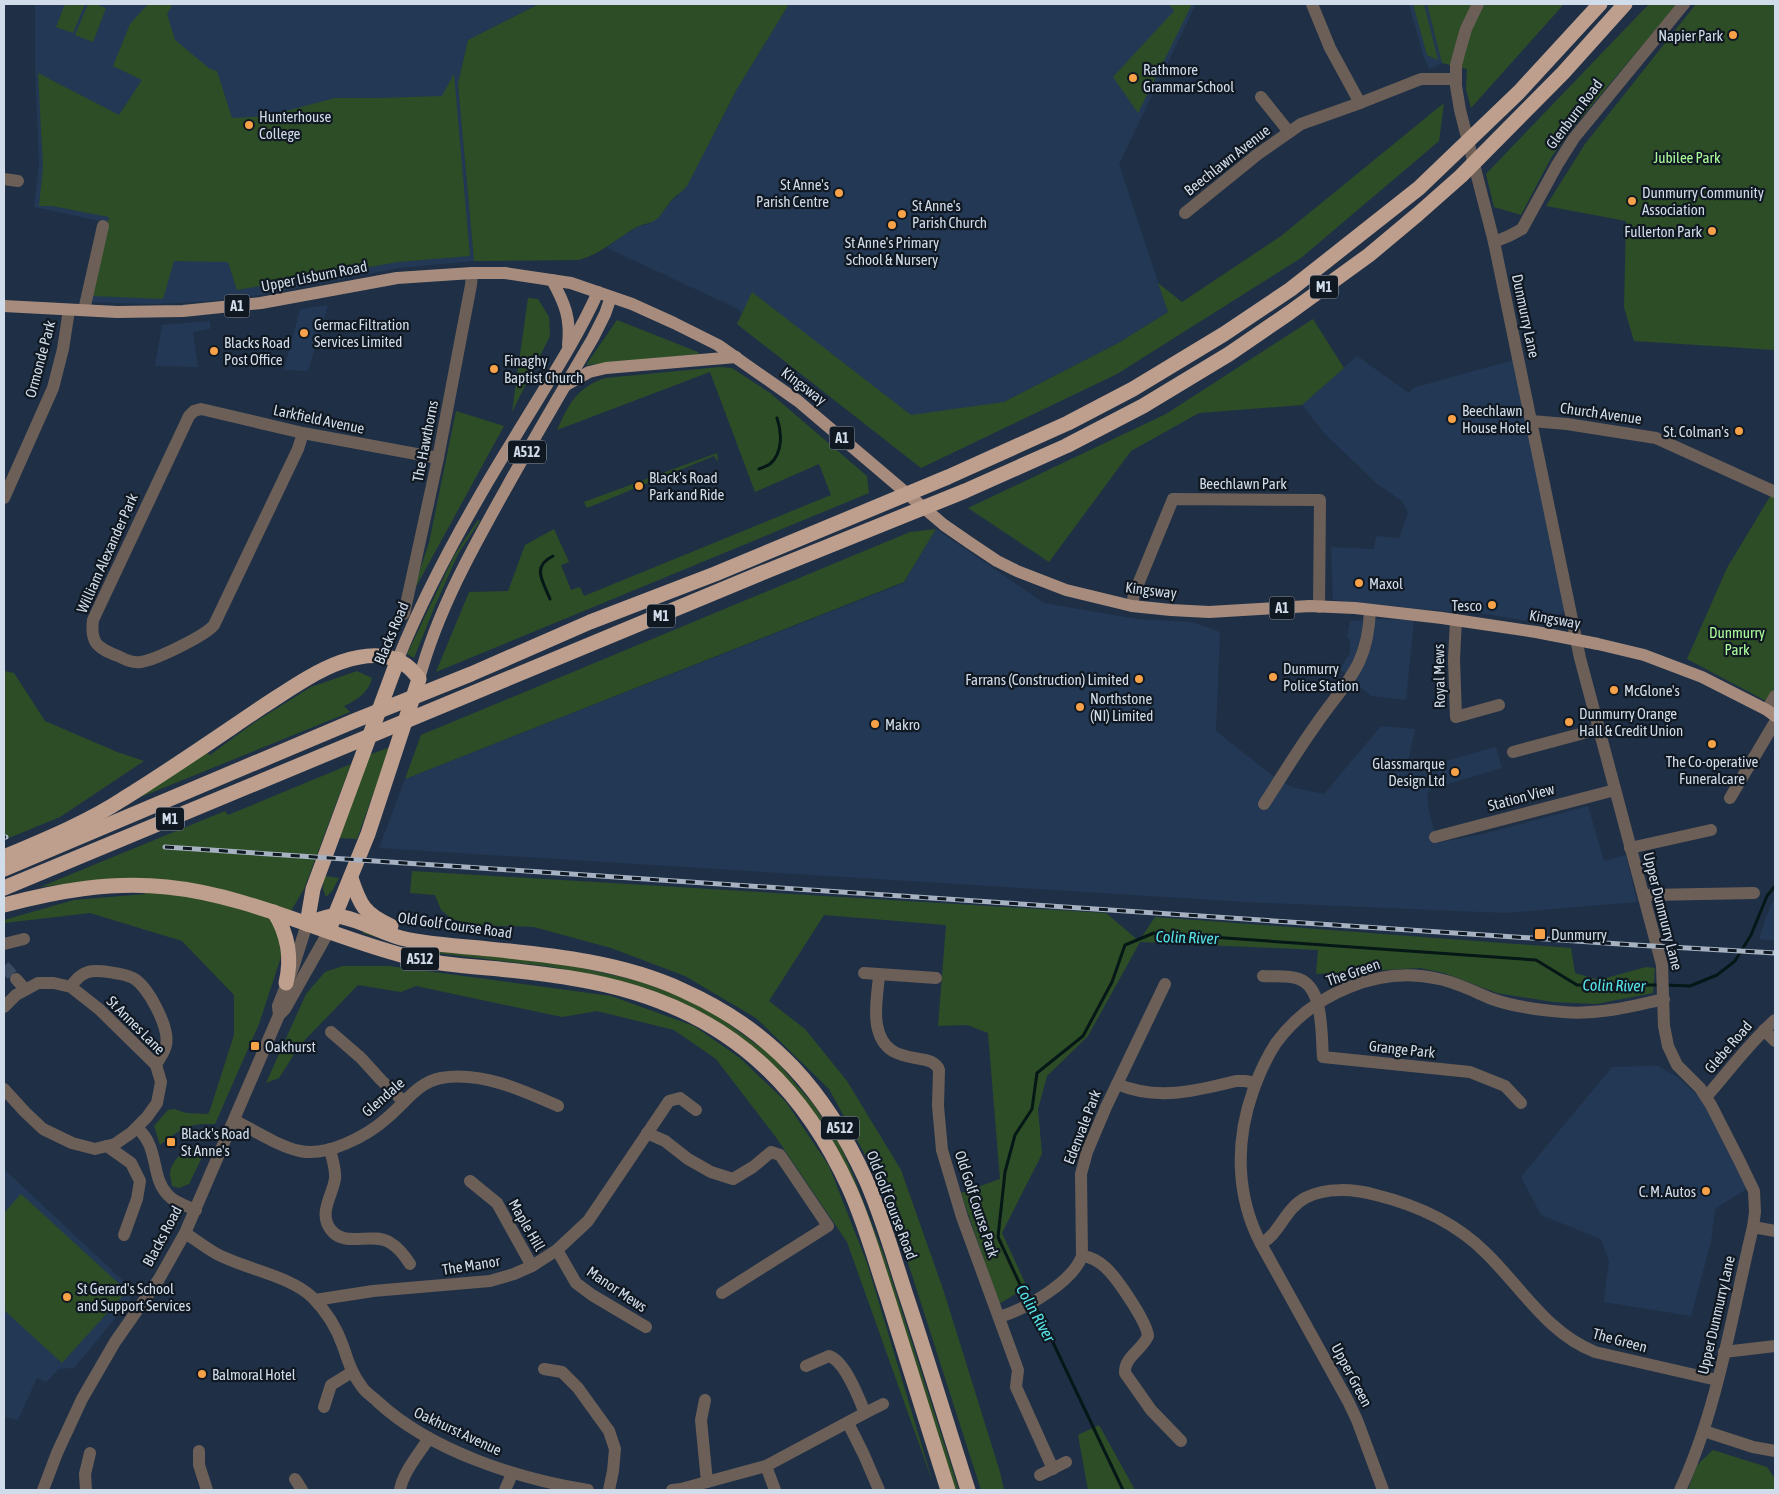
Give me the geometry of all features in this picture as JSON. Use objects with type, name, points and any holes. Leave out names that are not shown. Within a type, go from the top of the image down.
[{"type":"highway","name":"M1","points":[[4,868],[471,674],[590,622],[715,574],[948,477],[1068,423],[1133,389],[1224,334],[1291,289],[1419,188],[1519,92],[1600,4]]},
{"type":"highway","name":"M1","points":[[4,888],[757,575],[965,491],[1066,446],[1143,406],[1229,354],[1369,255],[1461,176],[1563,73],[1625,4]]},
{"type":"highway","points":[[4,857],[45,840],[123,800],[287,691],[324,669],[341,662],[369,656],[383,656],[398,659],[411,668],[419,679]]},
{"type":"highway","name":"Blacks Road","points":[[307,924],[317,880],[398,659]]},
{"type":"highway","name":"Blacks Road","points":[[329,931],[368,834],[419,679]]},
{"type":"highway","name":"A512","points":[[352,876],[360,904],[369,914],[406,933],[444,944]]},
{"type":"highway","points":[[4,905],[69,890],[145,885],[199,892],[274,912],[307,924],[335,916]]},
{"type":"highway","points":[[274,912],[281,923],[288,946],[289,969],[286,983]]},
{"type":"highway","name":"Old Golf Course Road","points":[[335,916],[402,938],[570,959],[656,979],[681,989],[730,1015],[778,1051],[816,1092],[832,1115],[851,1148],[867,1182],[909,1303],[968,1490]]},
{"type":"highway","name":"A512","points":[[307,924],[400,955],[444,964],[570,978],[634,992],[699,1018],[743,1047],[764,1065],[801,1104],[833,1157],[850,1190],[875,1260],[948,1490]]},
{"type":"main road","name":"Upper Lisburn Road","points":[[4,306],[147,312],[220,308],[261,304],[390,278],[506,273],[571,283],[598,292]]},
{"type":"main road","points":[[552,280],[568,312],[570,325],[568,347]]},
{"type":"main road","name":"Kingsway","points":[[598,292],[700,335],[736,357],[798,401],[944,525],[997,561],[1066,590],[1132,606],[1209,612],[1320,607],[1355,608],[1456,620],[1576,639],[1644,655],[1671,664],[1702,677],[1771,713]]},
{"type":"main road","name":"Blacks Road","points":[[398,659],[418,613],[452,545],[589,312],[598,292]]},
{"type":"main road","name":"Blacks Road","points":[[419,679],[427,650],[450,593],[484,526],[600,325],[611,297]]},
{"type":"main road","points":[[564,387],[589,372],[606,368],[736,357]]},
{"type":"street","points":[[1312,4],[1330,48],[1360,103]]},
{"type":"street","name":"Dunmurry Lane","points":[[1478,4],[1466,29],[1456,65],[1460,110],[1494,242],[1576,639]]},
{"type":"street","name":"Glenburn Road","points":[[1494,242],[1522,229],[1574,138],[1684,4]]},
{"type":"street","name":"Beechlawn Avenue","points":[[1186,214],[1258,154],[1301,124],[1421,79],[1456,79]]},
{"type":"street","name":"Beechlawn Avenue","points":[[1261,97],[1288,132]]},
{"type":"street","points":[[4,179],[18,181]]},
{"type":"street","points":[[84,310],[103,226]]},
{"type":"street","name":"The Hawthorns","points":[[404,614],[438,458],[472,274]]},
{"type":"street","name":"Ormonde Park","points":[[4,498],[52,388],[63,349],[69,310]]},
{"type":"street","name":"Larkfield Avenue","points":[[194,411],[201,409],[304,433],[438,458]]},
{"type":"street","name":"William Alexander Park","points":[[194,411],[189,416],[93,620],[92,631],[96,644],[102,649],[130,662],[153,658],[201,636],[214,625],[304,433]]},
{"type":"street","name":"Church Avenue","points":[[1531,421],[1567,424],[1656,438],[1775,492]]},
{"type":"street","name":"Beechlawn Park","points":[[1132,606],[1134,594],[1173,499],[1183,499],[1320,500],[1320,607]]},
{"type":"street","points":[[1264,804],[1316,725],[1357,668],[1365,648],[1370,610]]},
{"type":"street","name":"Royal Mews","points":[[1456,620],[1454,660],[1456,716],[1499,705]]},
{"type":"street","name":"Upper Dunmurry Lane","points":[[1576,639],[1630,848],[1659,950],[1663,973],[1664,1026],[1671,1054],[1677,1065],[1706,1097],[1754,1191],[1755,1212],[1753,1226],[1724,1352],[1704,1431],[1680,1490]]},
{"type":"street","points":[[1771,713],[1775,696]]},
{"type":"street","points":[[1730,798],[1775,722]]},
{"type":"street","points":[[1513,752],[1599,729]]},
{"type":"street","name":"Station View","points":[[1436,837],[1615,790]]},
{"type":"street","points":[[1630,848],[1711,830]]},
{"type":"street","points":[[1644,897],[1649,895],[1754,893]]},
{"type":"street","name":"Blacks Road","points":[[279,1015],[278,1006],[307,924]]},
{"type":"street","name":"Blacks Road","points":[[43,1490],[82,1399],[115,1342],[159,1279],[185,1233],[279,1015],[285,1009],[329,931]]},
{"type":"street","points":[[4,944],[24,939]]},
{"type":"street","points":[[71,987],[74,981],[87,972],[104,972],[134,979],[148,994],[160,1013],[165,1030],[166,1044],[156,1065]]},
{"type":"street","points":[[864,973],[936,978]]},
{"type":"street","name":"Old Golf Course Park","points":[[879,974],[876,1016],[883,1042],[894,1052],[931,1062],[938,1066],[942,1150],[962,1217],[1018,1370],[1016,1387],[1053,1468]]},
{"type":"street","name":"The Green","points":[[1281,1280],[1261,1244],[1248,1213],[1241,1184],[1242,1136],[1246,1112],[1256,1083],[1276,1044],[1296,1022],[1318,1004],[1332,995],[1360,984],[1386,977],[1405,975],[1441,979],[1494,1000],[1562,1012],[1587,1013],[1603,1011],[1664,996]]},
{"type":"street","points":[[1263,976],[1300,980],[1310,985],[1318,1004]]},
{"type":"street","points":[[16,979],[25,989]]},
{"type":"street","name":"St Annes Lane","points":[[4,1008],[16,995],[38,983],[54,983],[71,987],[99,1009],[156,1065],[161,1082],[157,1103],[137,1128],[115,1144],[95,1149],[72,1143],[43,1129],[4,1089]]},
{"type":"street","name":"Edenvale Park","points":[[1082,1256],[1081,1174],[1094,1133],[1165,984]]},
{"type":"street","name":"Grange Park","points":[[1318,1004],[1323,1057],[1470,1072],[1505,1086],[1521,1103]]},
{"type":"street","name":"Glebe Road","points":[[1706,1097],[1764,1030],[1775,1020]]},
{"type":"street","points":[[1764,1030],[1775,1041]]},
{"type":"street","points":[[331,1032],[361,1058],[380,1080],[404,1102]]},
{"type":"street","name":"Glendale","points":[[234,1120],[282,1145],[300,1152],[330,1149],[369,1131],[386,1119],[416,1090],[426,1083],[440,1078],[468,1076],[501,1083],[558,1106]]},
{"type":"street","name":"Edenvale Park","points":[[1117,1084],[1141,1092],[1159,1094],[1200,1090],[1236,1081],[1256,1083]]},
{"type":"street","name":"The Manor","points":[[315,1300],[373,1291],[490,1281],[532,1266],[558,1250],[588,1221],[669,1101],[680,1098],[696,1110]]},
{"type":"street","points":[[137,1128],[151,1147],[159,1181],[167,1195],[196,1210]]},
{"type":"street","points":[[647,1133],[665,1141],[688,1159],[711,1172],[733,1179],[753,1167],[771,1152],[780,1155],[828,1226],[722,1293]]},
{"type":"street","points":[[107,1146],[131,1163],[140,1181],[137,1199],[124,1235]]},
{"type":"street","points":[[330,1149],[335,1168],[335,1178],[326,1205],[326,1216],[332,1230],[342,1238],[384,1239],[399,1250],[410,1264]]},
{"type":"street","name":"Maple Hill","points":[[470,1181],[497,1203],[532,1266]]},
{"type":"street","name":"The Green","points":[[1261,1244],[1274,1234],[1296,1204],[1315,1194],[1354,1191],[1389,1198],[1433,1215],[1467,1237],[1486,1252],[1541,1314],[1569,1340],[1581,1347],[1594,1352],[1717,1380]]},
{"type":"street","points":[[1753,1226],[1775,1231]]},
{"type":"street","name":"Oakhurst Avenue","points":[[185,1233],[217,1254],[290,1283],[312,1297],[330,1320],[342,1344],[352,1372],[362,1388],[394,1417],[428,1438],[512,1474],[588,1490]]},
{"type":"street","name":"Manor Mews","points":[[558,1250],[576,1283],[592,1295],[646,1327]]},
{"type":"street","points":[[999,1317],[1018,1311],[1069,1277],[1080,1263],[1082,1256],[1096,1260],[1115,1278],[1146,1325],[1148,1336],[1144,1344],[1126,1364],[1125,1373],[1151,1410],[1181,1440]]},
{"type":"street","name":"Upper Green","points":[[1281,1280],[1358,1420],[1383,1490]]},
{"type":"street","points":[[1724,1352],[1775,1346]]},
{"type":"street","points":[[806,1366],[829,1356],[835,1358],[850,1380],[865,1414]]},
{"type":"street","points":[[544,1368],[562,1372],[578,1388],[609,1431],[615,1449],[613,1471],[608,1490]]},
{"type":"street","points":[[324,1407],[331,1385],[352,1372]]},
{"type":"street","points":[[705,1400],[702,1420],[707,1482]]},
{"type":"street","points":[[678,1490],[766,1466],[883,1404]]},
{"type":"street","points":[[844,1425],[880,1490]]},
{"type":"street","points":[[1704,1431],[1775,1451]]},
{"type":"street","points":[[400,1490],[409,1469],[428,1438]]},
{"type":"street","points":[[199,1452],[199,1465],[207,1490]]},
{"type":"street","points":[[86,1490],[85,1474],[90,1453]]},
{"type":"street","points":[[1040,1475],[1066,1462]]},
{"type":"street","points":[[766,1466],[775,1490]]},
{"type":"street","points":[[504,1490],[512,1474]]},
{"type":"street","points":[[295,1479],[302,1490]]},
{"type":"shaded area","name":"Hunterhouse College","points":[[35,4],[539,4],[468,40],[458,84],[474,261],[399,268],[267,294],[213,301],[156,304],[87,302],[105,222],[34,207],[39,165],[35,68]]},
{"type":"shaded area","name":"St Anne's Primary School & Nursery","points":[[789,4],[1197,4],[1119,164],[1168,312],[1120,342],[1004,402],[904,445],[736,308],[607,248],[624,235],[658,218],[672,200],[677,197],[714,134],[737,89]]},
{"type":"shaded area","points":[[1409,4],[1427,4],[1442,63],[1429,69],[1423,55]]},
{"type":"shaded area","points":[[328,305],[308,371],[284,370],[300,309]]},
{"type":"shaded area","points":[[210,321],[210,329],[193,332],[198,367],[155,366],[162,325]]},
{"type":"shaded area","points":[[1357,356],[1409,393],[1413,388],[1513,360],[1565,610],[1553,625],[1454,609],[1452,612],[1333,600],[1331,547],[1374,549],[1376,536],[1399,538],[1408,513],[1402,501],[1376,483],[1325,434],[1302,405]]},
{"type":"shaded area","points":[[936,529],[1044,603],[1137,619],[1192,622],[1220,632],[1216,731],[1269,773],[1291,787],[1324,794],[1381,726],[1415,729],[1406,772],[1496,747],[1502,768],[1431,789],[1427,793],[1429,811],[1437,843],[1487,833],[1588,806],[1604,861],[1626,855],[1637,902],[1505,913],[1245,902],[379,848],[405,779],[904,583]]},
{"type":"shaded area","points":[[1379,619],[1414,620],[1406,700],[1371,696],[1340,669],[1350,653],[1350,639],[1347,638],[1350,621]]},
{"type":"shaded area","points":[[1775,896],[1775,941],[1759,939],[1765,920]]},
{"type":"shaded area","points":[[1658,1066],[1677,1077],[1701,1098],[1748,1188],[1715,1209],[1711,1242],[1691,1316],[1604,1302],[1609,1261],[1601,1239],[1541,1215],[1521,1177],[1612,1067]]},
{"type":"shaded area","name":"St Gerard's School and Support Services","points":[[4,1169],[134,1291],[128,1303],[74,1368],[59,1369],[46,1382],[37,1378],[18,1420],[4,1417]]},
{"type":"green space","points":[[65,4],[85,4],[73,33],[56,27]]},
{"type":"green space","points":[[88,4],[95,4],[106,8],[93,42],[75,35]]},
{"type":"green space","name":"Hunterhouse College","points":[[148,4],[173,4],[167,14],[175,40],[210,69],[217,71],[232,118],[267,116],[335,98],[442,96],[454,74],[470,256],[398,262],[237,290],[228,262],[174,261],[163,299],[92,296],[109,217],[52,206],[39,206],[43,167],[38,73],[119,115],[142,80],[113,66],[130,24]]},
{"type":"green space","points":[[539,4],[789,4],[737,89],[687,186],[672,200],[656,220],[637,227],[603,249],[579,260],[474,261],[458,84],[468,40]]},
{"type":"green space","points":[[1169,4],[1192,4],[1138,113],[1113,77],[1174,11]]},
{"type":"green space","points":[[1413,4],[1424,4],[1438,60],[1427,55]]},
{"type":"green space","points":[[1427,4],[1470,4],[1475,9],[1478,4],[1564,4],[1471,108],[1466,89],[1467,69],[1442,63]]},
{"type":"green space","points":[[1649,4],[1677,4],[1571,130],[1551,158],[1521,215],[1494,207],[1486,174]]},
{"type":"green space","name":"Jubilee Park","points":[[1696,4],[1775,4],[1775,350],[1634,341],[1624,307],[1626,221],[1546,206],[1585,144]]},
{"type":"green space","points":[[1444,103],[1439,141],[1301,258],[1117,374],[921,468],[737,324],[752,292],[911,415],[1004,402],[1120,342],[1168,312],[1158,283],[1182,302],[1281,236]]},
{"type":"green space","points":[[528,298],[538,299],[549,317],[550,336],[512,412]]},
{"type":"green space","points":[[1313,319],[1344,368],[1302,405],[1199,413],[1131,451],[1049,562],[968,508],[1166,414]]},
{"type":"green space","points":[[617,320],[698,352],[699,354],[586,365]]},
{"type":"green space","points":[[720,367],[732,368],[770,393],[867,476],[869,493],[436,672],[469,592],[508,591],[525,545],[554,529],[569,562],[561,565],[571,590],[580,587],[584,596],[831,495],[819,464],[755,492],[710,372],[557,430],[570,405],[580,392],[605,378]]},
{"type":"green space","points":[[456,411],[504,426],[412,594],[429,543]]},
{"type":"green space","points":[[717,453],[718,462],[714,456],[587,508],[584,502]]},
{"type":"green space","name":"Dunmurry Park","points":[[1771,495],[1775,497],[1775,687],[1766,701],[1687,659],[1727,568]]},
{"type":"green space","points":[[478,520],[480,521],[458,554],[414,658],[407,654],[455,554]]},
{"type":"green space","points":[[936,529],[904,582],[405,779],[421,735],[910,532]]},
{"type":"green space","points":[[4,671],[14,673],[45,721],[117,752],[144,761],[60,817],[4,840]]},
{"type":"green space","points":[[357,671],[372,678],[362,695],[344,706],[350,712],[131,801],[206,752],[210,755],[255,722],[311,687]]},
{"type":"green space","points":[[390,747],[357,839],[339,838],[369,755]]},
{"type":"green space","points":[[351,764],[304,889],[279,931],[281,957],[259,1024],[215,1124],[198,1124],[185,1128],[160,1145],[154,1126],[168,1110],[174,1109],[186,1113],[208,1114],[210,1110],[234,1035],[234,995],[182,941],[90,913],[4,923],[4,920],[74,900],[145,894],[149,880],[101,880],[40,887],[225,811],[228,815]]},
{"type":"green space","points":[[412,871],[1106,913],[1139,941],[1155,917],[1571,948],[1575,973],[1599,980],[1646,967],[1655,968],[1653,993],[1596,1004],[1553,1002],[1497,993],[1444,973],[1420,968],[1316,974],[1318,950],[1140,942],[1088,1036],[1047,1076],[1038,1109],[1042,1154],[1002,1233],[1027,1287],[999,1304],[961,1193],[1000,1179],[988,1033],[967,1025],[938,1026],[946,925],[824,915],[769,1001],[805,1029],[847,1081],[901,1170],[944,1292],[1004,1490],[981,1490],[885,1191],[829,1089],[756,1018],[685,976],[611,948],[534,927],[475,925],[452,919],[441,910],[435,895],[410,893]]},
{"type":"green space","points":[[324,876],[339,878],[332,891],[326,897],[323,889]]},
{"type":"green space","points":[[365,931],[502,957],[578,967],[639,981],[686,999],[718,1016],[772,1056],[814,1105],[840,1145],[853,1175],[884,1255],[959,1490],[952,1490],[857,1200],[762,1057],[600,976],[552,967],[428,952],[362,933]]},
{"type":"green space","points":[[343,966],[389,966],[611,996],[694,1026],[740,1058],[786,1102],[829,1166],[867,1263],[933,1483],[847,1242],[775,1136],[716,1059],[674,1030],[597,1011],[562,1017],[416,986],[401,992],[358,985],[300,1045],[279,1078],[266,1083],[306,994],[325,972]]},
{"type":"green space","points":[[192,1147],[205,1151],[189,1184],[179,1188],[172,1186],[170,1174],[172,1165],[184,1151]]},
{"type":"green space","name":"St Gerard's School and Support Services","points":[[21,1194],[127,1291],[62,1363],[4,1310],[4,1213]]},
{"type":"green space","points":[[1099,1425],[1135,1490],[1088,1490],[1078,1435]]},
{"type":"green space","points":[[1713,1450],[1767,1467],[1775,1479],[1775,1490],[1688,1490],[1697,1465]]},
{"type":"waterway","points":[[759,469],[770,464],[777,454],[780,442],[777,418]]},
{"type":"waterway","points":[[550,599],[542,580],[541,570],[546,560],[553,556]]},
{"type":"waterway","name":"Colin River","points":[[1665,985],[1690,986],[1717,975],[1735,961],[1751,935],[1767,896],[1775,886]]},
{"type":"waterway","name":"Colin River","points":[[1030,1301],[1023,1291],[998,1237],[1005,1172],[1015,1135],[1032,1109],[1037,1073],[1083,1036],[1112,982],[1125,945],[1154,933],[1536,960],[1577,985],[1659,985]]},
{"type":"waterway","name":"Colin River","points":[[1033,1306],[1039,1313],[1123,1490]]},
{"type":"tunnel","points":[[4,966],[16,979]]},
{"type":"railway","points":[[165,847],[1775,953]]},
{"type":"place","name":"Napier Park","points":[[1733,35]]},
{"type":"place","name":"Rathmore Grammar School","points":[[1133,78]]},
{"type":"place","name":"Hunterhouse College","points":[[249,125]]},
{"type":"place","name":"St Anne's Parish Centre","points":[[839,193]]},
{"type":"place","name":"Dunmurry Community Association","points":[[1632,201]]},
{"type":"place","name":"St Anne's Parish Church","points":[[902,214]]},
{"type":"place","name":"St Anne's Primary School & Nursery","points":[[892,225]]},
{"type":"place","name":"Fullerton Park","points":[[1712,231]]},
{"type":"place","name":"Germac Filtration Services Limited","points":[[304,333]]},
{"type":"place","name":"Blacks Road Post Office","points":[[214,351]]},
{"type":"place","name":"Finaghy Baptist Church","points":[[494,369]]},
{"type":"place","name":"Beechlawn House Hotel","points":[[1452,419]]},
{"type":"place","name":"St. Colman's","points":[[1739,431]]},
{"type":"place","name":"Black's Road Park and Ride","points":[[639,486]]},
{"type":"place","name":"Maxol","points":[[1359,583]]},
{"type":"place","name":"Tesco","points":[[1492,605]]},
{"type":"place","name":"Dunmurry Police Station","points":[[1273,677]]},
{"type":"place","name":"Farrans (Construction) Limited","points":[[1139,679]]},
{"type":"place","name":"McGlone's","points":[[1614,690]]},
{"type":"place","name":"Northstone (NI) Limited","points":[[1080,707]]},
{"type":"place","name":"Dunmurry Orange Hall & Credit Union","points":[[1569,722]]},
{"type":"place","name":"Makro","points":[[875,724]]},
{"type":"place","name":"The Co-operative Funeralcare","points":[[1712,744]]},
{"type":"place","name":"Glassmarque Design Ltd","points":[[1455,772]]},
{"type":"place","name":"Dunmurry","points":[[1540,934]]},
{"type":"place","name":"Oakhurst","points":[[255,1046]]},
{"type":"place","name":"Black's Road St Anne's","points":[[171,1142]]},
{"type":"place","name":"C. M. Autos","points":[[1706,1191]]},
{"type":"place","name":"St Gerard's School and Support Services","points":[[67,1297]]},
{"type":"place","name":"Balmoral Hotel","points":[[202,1374]]}]
